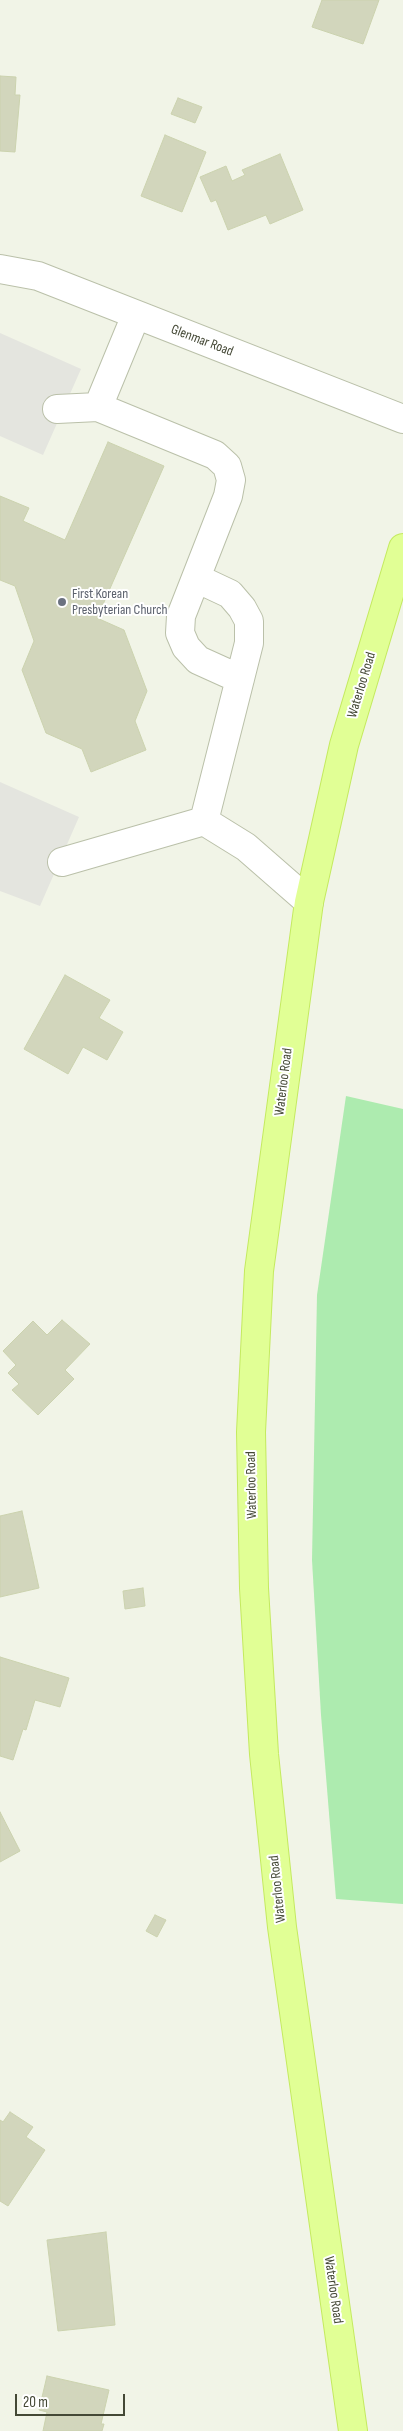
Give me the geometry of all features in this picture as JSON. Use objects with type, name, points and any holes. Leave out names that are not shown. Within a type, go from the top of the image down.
[{"type":"main road","name":"Waterloo Road","points":[[353,2431],[282,1927],[264,1754],[254,1588],[251,1432],[259,1271],[309,902],[344,745],[403,548]]},
{"type":"street","name":"Glenmar Road","points":[[0,269],[38,276],[403,419]]},
{"type":"street","points":[[98,407],[136,314]]},
{"type":"street","points":[[57,409],[98,407],[215,456],[227,466],[231,480],[228,496],[181,616],[180,633],[186,647],[198,660],[240,679]]},
{"type":"street","points":[[196,578],[230,594],[242,608],[249,621],[249,643],[204,821]]},
{"type":"street","points":[[62,862],[204,821],[246,847],[309,902]]},
{"type":"green space","points":[[346,1096],[403,1109],[403,1904],[336,1899],[321,1715],[312,1560],[317,1295]]},
{"type":"shaded area","points":[[0,333],[81,369],[43,455],[0,436]]},
{"type":"shaded area","points":[[0,782],[79,817],[40,906],[0,891]]},
{"type":"building","points":[[322,0],[379,0],[363,44],[312,27]]},
{"type":"building","points":[[0,76],[16,77],[15,95],[20,95],[15,152],[0,151]]},
{"type":"building","points":[[178,98],[202,107],[195,123],[171,114]]},
{"type":"building","points":[[165,135],[206,152],[182,212],[141,196]]},
{"type":"building","points":[[280,154],[303,210],[270,224],[266,215],[228,230],[216,200],[211,202],[200,177],[226,166],[232,181],[245,175],[242,170]]},
{"type":"building","name":"First Korean Presbyterian Church","points":[[108,442],[164,466],[97,618],[124,630],[147,691],[135,721],[146,750],[91,772],[82,749],[46,733],[22,670],[34,641],[15,586],[0,580],[0,496],[29,508],[23,521],[65,540]]},
{"type":"building","points":[[65,975],[110,1000],[99,1018],[123,1032],[107,1060],[83,1047],[68,1074],[24,1049]]},
{"type":"building","points":[[62,1320],[90,1344],[65,1370],[74,1379],[38,1415],[12,1390],[19,1384],[8,1373],[16,1365],[3,1351],[33,1321],[47,1335]]},
{"type":"building","points":[[22,1511],[39,1588],[0,1597],[0,1516]]},
{"type":"building","points":[[143,1588],[145,1606],[125,1609],[123,1591]]},
{"type":"building","points":[[0,1657],[69,1678],[60,1707],[35,1700],[26,1730],[23,1729],[13,1760],[0,1756]]},
{"type":"building","points":[[0,1812],[20,1851],[0,1862]]},
{"type":"building","points":[[155,1915],[166,1920],[157,1937],[146,1931]]},
{"type":"building","points":[[10,2112],[33,2127],[26,2137],[45,2150],[8,2206],[0,2201],[0,2120],[3,2122]]},
{"type":"building","points":[[106,2232],[115,2325],[58,2331],[47,2240]]},
{"type":"building","points":[[47,2376],[109,2390],[101,2424],[104,2424],[102,2431],[43,2431],[47,2412],[39,2410]]},
{"type":"place","name":"First Korean Presbyterian Church","points":[[62,602]]}]
